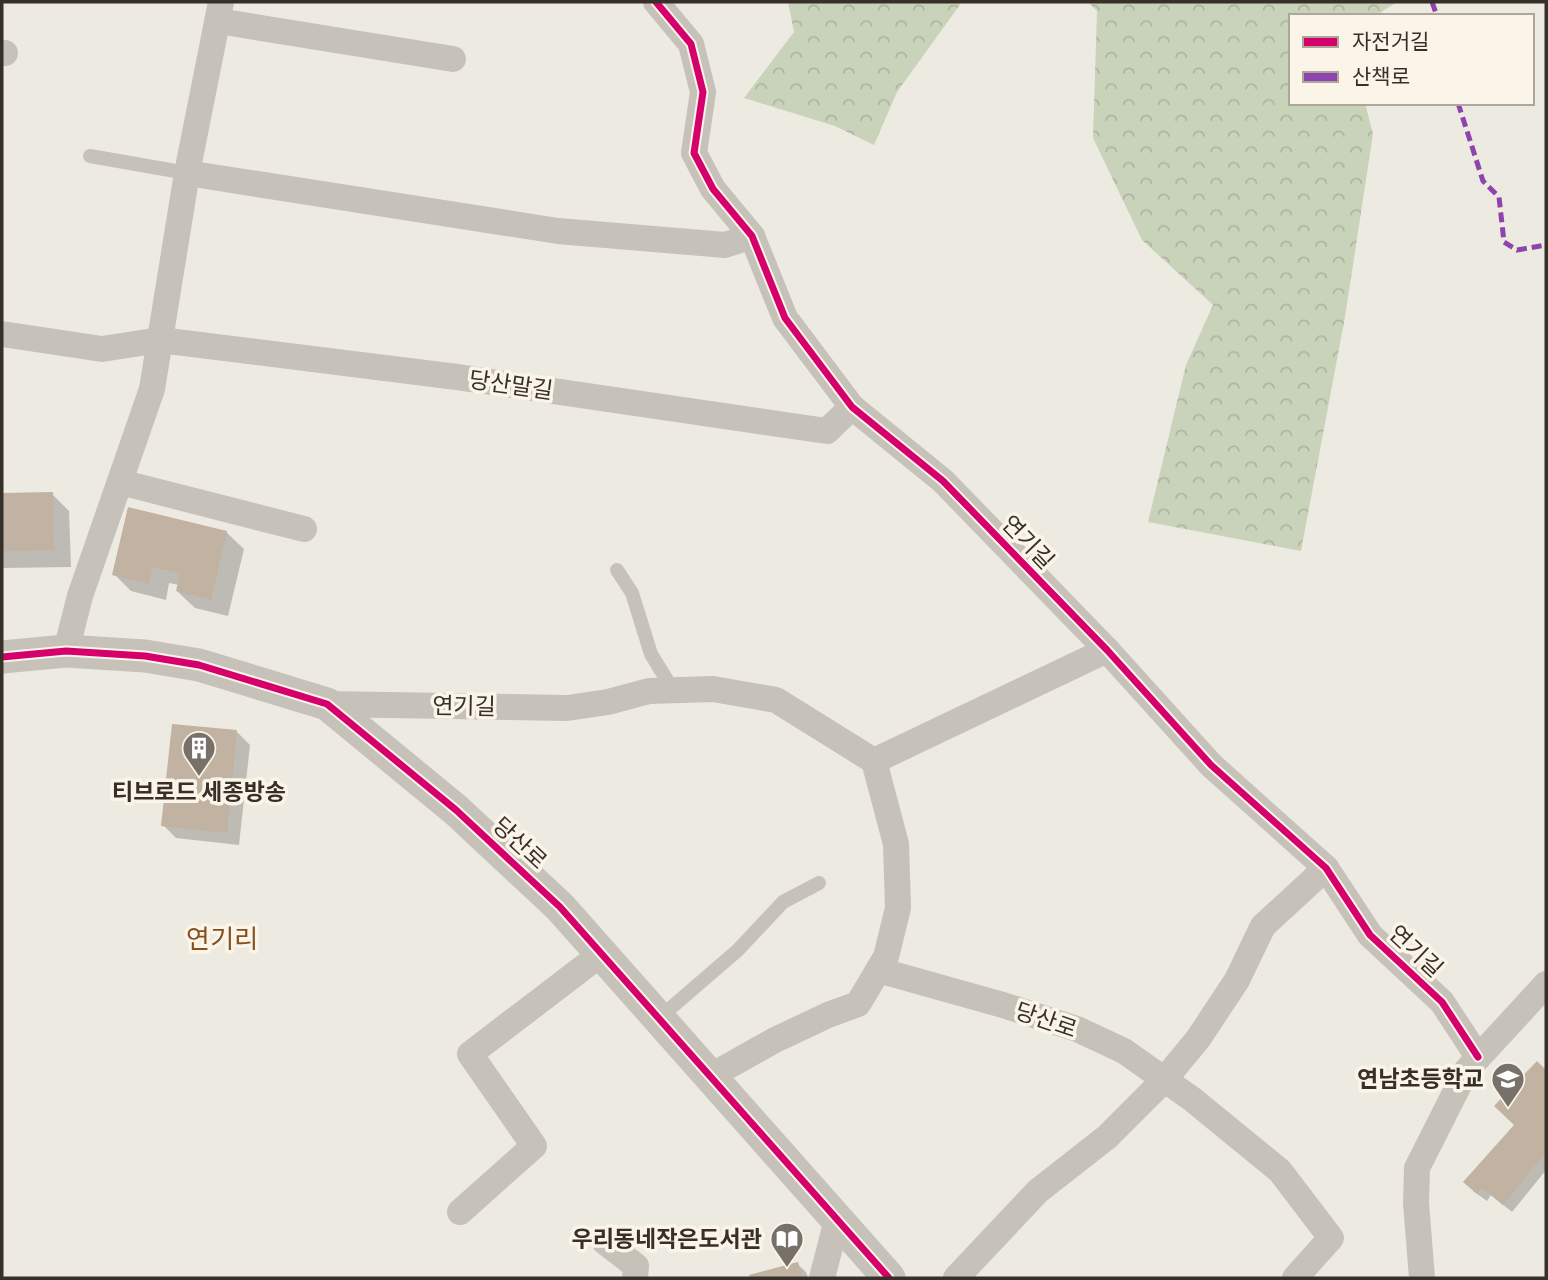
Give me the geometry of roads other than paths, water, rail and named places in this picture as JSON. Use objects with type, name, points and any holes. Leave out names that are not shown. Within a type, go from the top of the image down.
[{"type":"street","name":"연기길","points":[[656,2],[691,44],[703,92],[694,153],[713,189],[752,236],[785,318],[852,407],[943,481],[1107,650],[1211,765],[1326,868],[1370,935],[1442,1002],[1478,1057]]},
{"type":"street","points":[[66,650],[80,596],[152,389],[187,173],[219,12],[453,59]]},
{"type":"street","points":[[187,173],[558,231],[725,245],[752,236]]},
{"type":"street","name":"당산말길","points":[[2,334],[102,349],[160,340],[484,381],[827,431],[852,407]]},
{"type":"street","points":[[120,482],[304,529]]},
{"type":"street","name":"당산로","points":[[2,657],[66,650],[145,656],[199,665],[327,704],[456,810],[560,907],[889,1278]]},
{"type":"street","points":[[709,1077],[775,1040],[858,1004],[886,957],[898,908],[896,844],[874,761],[1107,650]]},
{"type":"street","name":"연기길","points":[[327,704],[567,708],[608,702],[649,691],[713,688],[776,700],[874,761]]},
{"type":"street","points":[[956,1278],[1038,1191],[1107,1137],[1164,1080],[1198,1039],[1237,981],[1263,926],[1326,868]]},
{"type":"street","points":[[460,1212],[534,1146],[470,1054],[601,954]]},
{"type":"street","name":"당산로","points":[[878,970],[1077,1029],[1124,1051],[1192,1099],[1280,1171],[1331,1238],[1295,1278]]},
{"type":"street","points":[[1422,1278],[1416,1203],[1418,1168],[1466,1071],[1546,984]]},
{"type":"street","points":[[822,1278],[837,1220]]},
{"type":"street","points":[[605,1242],[636,1266],[635,1278]]},
{"type":"lane","points":[[90,156],[187,173]]},
{"type":"lane","points":[[617,570],[632,593],[643,621],[651,654],[673,690]]},
{"type":"lane","points":[[658,1019],[738,950],[783,902],[819,883]]},
{"type":"place","name":"티브로드 세종방송","points":[[199,778]]},
{"type":"place","name":"연남초등학교","points":[[1508,1109]]},
{"type":"place","name":"우리동네작은도서관","points":[[787,1269]]},
{"type":"district","name":"연기리","points":[[222,939]]}]
